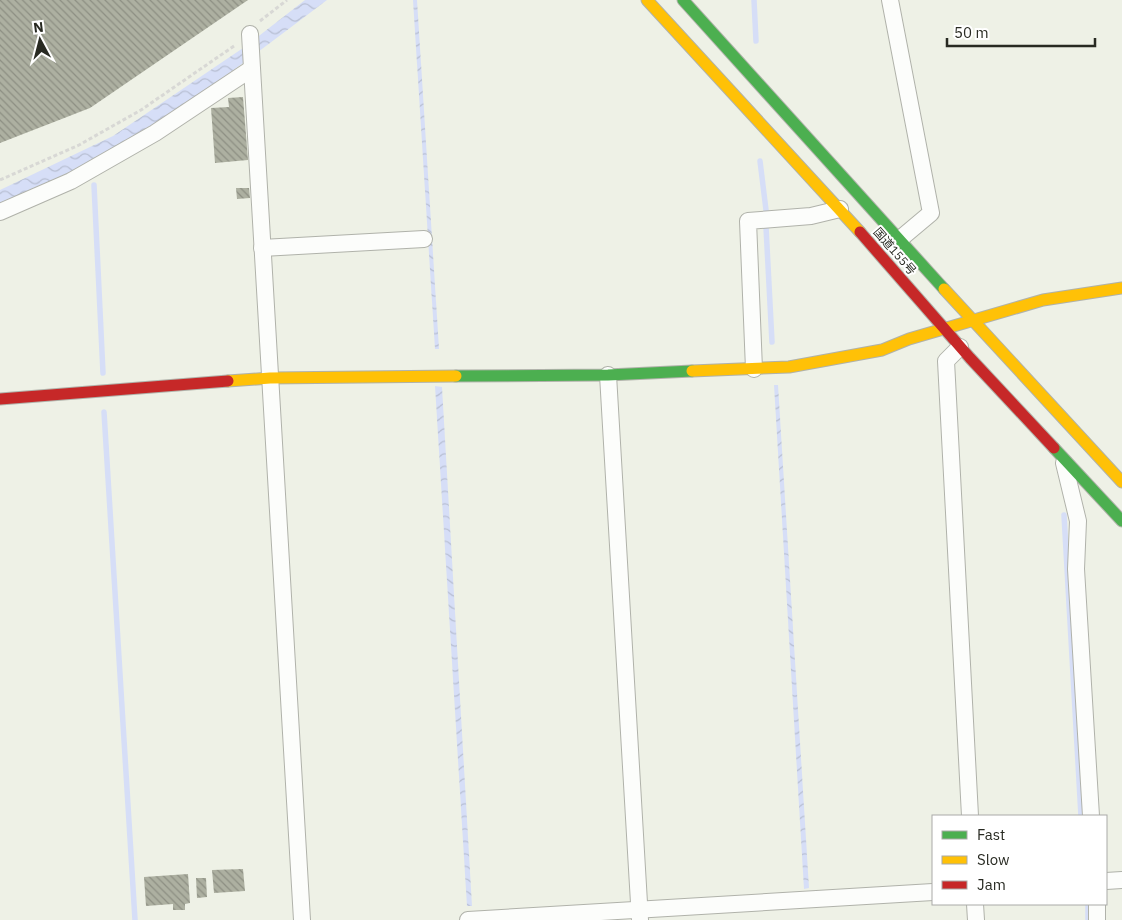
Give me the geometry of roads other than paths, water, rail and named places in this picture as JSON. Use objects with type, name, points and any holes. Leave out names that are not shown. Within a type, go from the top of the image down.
[{"type":"main road","name":"国道155号","points":[[647,0],[840,209],[960,347],[1122,522]]},
{"type":"main road","name":"国道155号","points":[[684,0],[972,320],[1122,482]]},
{"type":"main road","points":[[0,398],[270,378],[608,375],[788,368],[882,350],[944,328],[1044,300],[1122,288]]},
{"type":"street","points":[[890,0],[931,213],[900,239]]},
{"type":"street","points":[[250,37],[302,920]]},
{"type":"street","points":[[0,212],[71,181],[154,133],[251,66]]},
{"type":"street","points":[[754,369],[748,220],[811,216],[840,209]]},
{"type":"street","points":[[262,248],[424,239]]},
{"type":"street","points":[[960,347],[946,361],[970,815]]},
{"type":"street","points":[[608,375],[640,915]]},
{"type":"street","points":[[1062,455],[1078,520],[1076,569],[1091,815]]},
{"type":"street","points":[[1107,881],[1122,880]]},
{"type":"street","points":[[468,920],[640,915],[932,892]]},
{"type":"street","points":[[975,905],[976,920]]},
{"type":"street","points":[[1096,905],[1097,920]]},
{"type":"water","points":[[305,0],[327,0],[206,90],[131,140],[83,166],[0,203],[0,190],[113,136],[246,46]]},
{"type":"water","points":[[413,0],[417,0],[439,349],[435,349]]},
{"type":"water","points":[[774,385],[778,385],[809,888],[804,889]]},
{"type":"water","points":[[435,386],[442,387],[472,906],[467,906]]},
{"type":"waterway","points":[[754,0],[756,41]]},
{"type":"waterway","points":[[760,161],[766,210]]},
{"type":"waterway","points":[[94,185],[103,373]]},
{"type":"waterway","points":[[766,227],[772,342]]},
{"type":"waterway","points":[[104,412],[135,920]]},
{"type":"waterway","points":[[1064,515],[1081,815]]},
{"type":"waterway","points":[[1088,905],[1088,920]]}]
